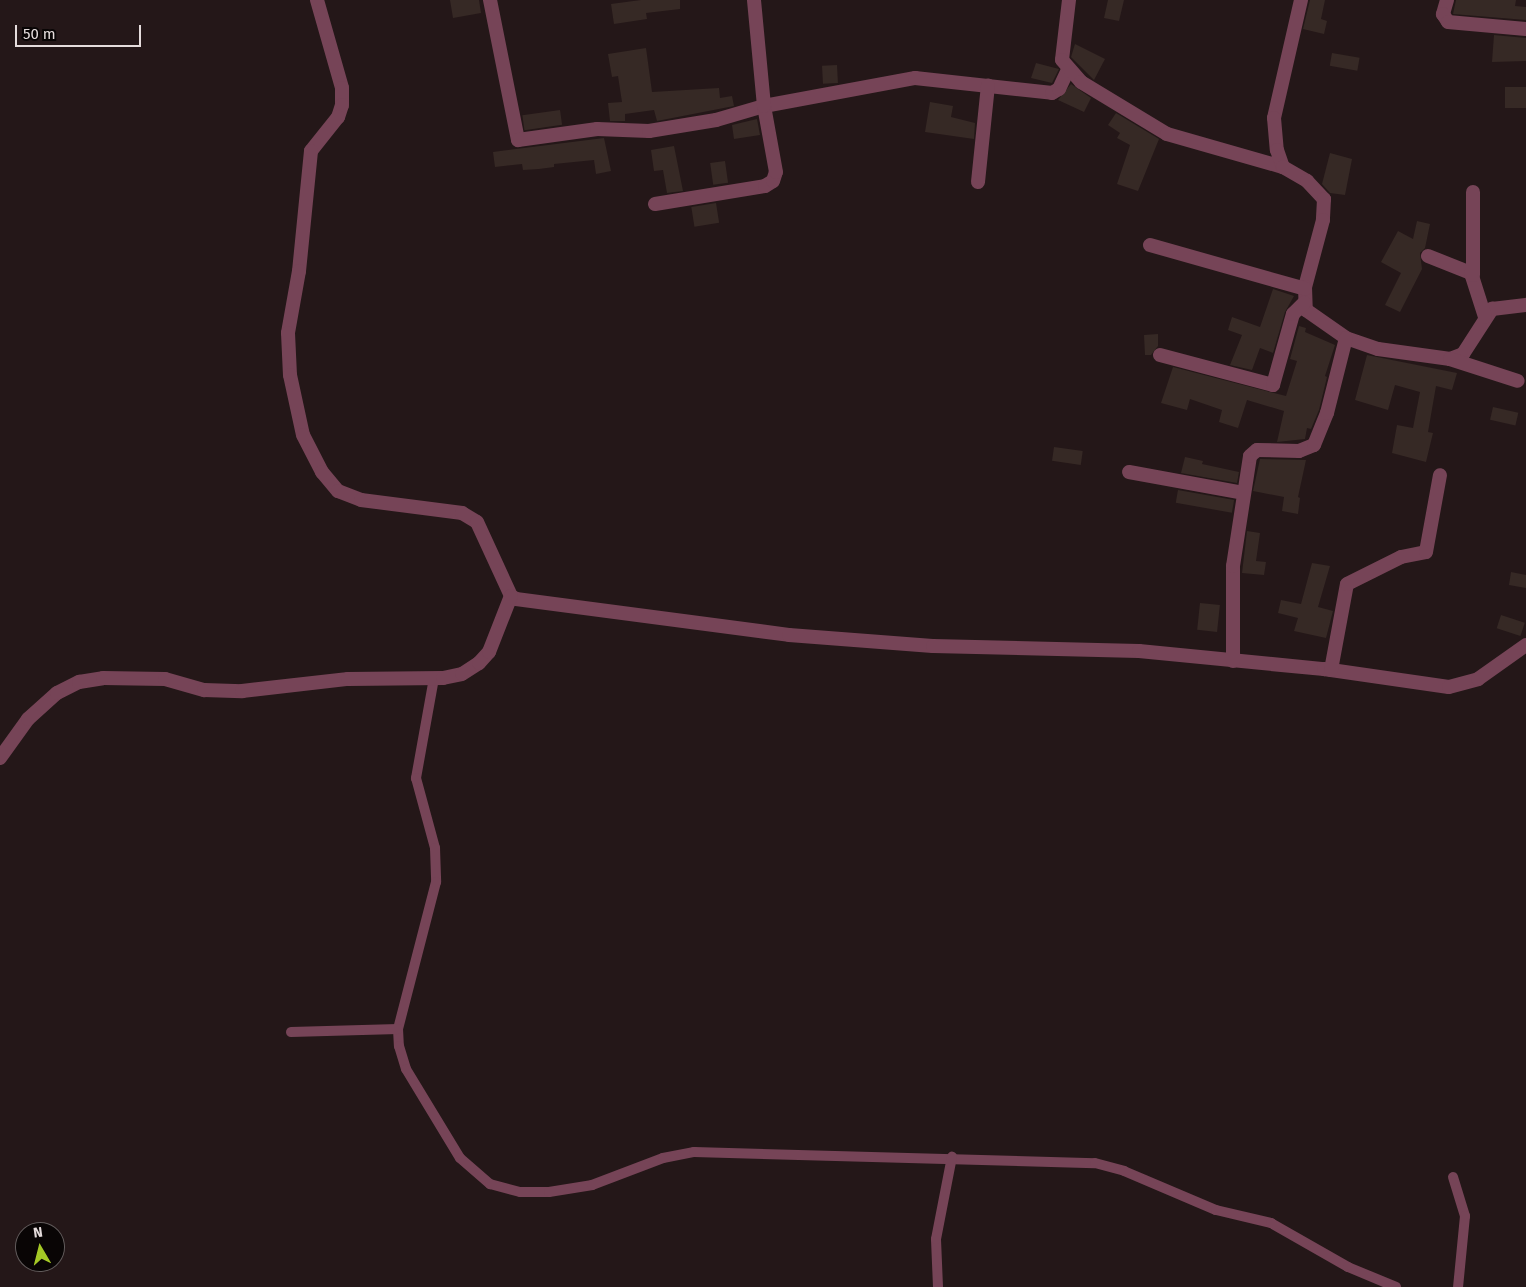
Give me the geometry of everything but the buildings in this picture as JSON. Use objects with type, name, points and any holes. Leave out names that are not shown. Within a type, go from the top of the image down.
[{"type":"street","points":[[317,0],[342,88],[342,105],[338,117],[311,151],[299,271],[288,333],[290,375],[303,435],[322,472],[338,491],[362,500],[462,513],[477,522],[511,596],[522,601],[789,635],[933,646],[1139,651],[1331,670],[1449,687],[1478,679],[1526,645]]},
{"type":"street","points":[[490,0],[518,140],[597,129],[648,131],[720,119],[764,106],[915,78],[1052,93],[1060,89],[1068,70]]},
{"type":"street","points":[[655,204],[765,186],[773,181],[776,172],[764,106],[754,0]]},
{"type":"street","points":[[1069,0],[1061,53],[1068,70],[1080,82],[1166,134],[1283,167],[1307,181],[1324,199],[1323,220],[1304,296],[1293,314],[1273,384],[1160,355]]},
{"type":"street","points":[[1283,167],[1276,150],[1274,111],[1301,0]]},
{"type":"street","points":[[1448,0],[1443,14],[1448,22],[1526,29]]},
{"type":"street","points":[[978,182],[988,86]]},
{"type":"street","points":[[1474,192],[1473,275],[1485,317]]},
{"type":"street","points":[[1150,245],[1304,296]]},
{"type":"street","points":[[1428,256],[1473,275]]},
{"type":"street","points":[[1304,296],[1308,312],[1346,338],[1378,349],[1450,359],[1518,381]]},
{"type":"street","points":[[1450,359],[1463,354],[1485,317],[1494,308],[1526,305]]},
{"type":"street","points":[[1233,661],[1233,566],[1243,493],[1254,451],[1299,451],[1314,445],[1327,413],[1346,338]]},
{"type":"street","points":[[1129,472],[1243,493]]},
{"type":"street","points":[[1331,670],[1348,584],[1401,556],[1426,552],[1440,475]]},
{"type":"street","points":[[0,758],[28,719],[57,693],[79,682],[103,678],[165,679],[204,690],[242,691],[348,679],[434,678],[462,674],[479,663],[489,652],[511,596]]},
{"type":"lane","points":[[434,678],[416,778],[435,848],[436,882],[422,947],[398,1029],[406,1069],[460,1158],[490,1184],[520,1192],[550,1192],[592,1186],[663,1158],[694,1152],[1070,1161],[1124,1171],[1216,1210],[1271,1223],[1348,1267],[1396,1287]]},
{"type":"lane","points":[[291,1032],[398,1029]]},
{"type":"lane","points":[[938,1287],[936,1239],[952,1157]]},
{"type":"lane","points":[[1453,1177],[1465,1216],[1458,1287]]}]
